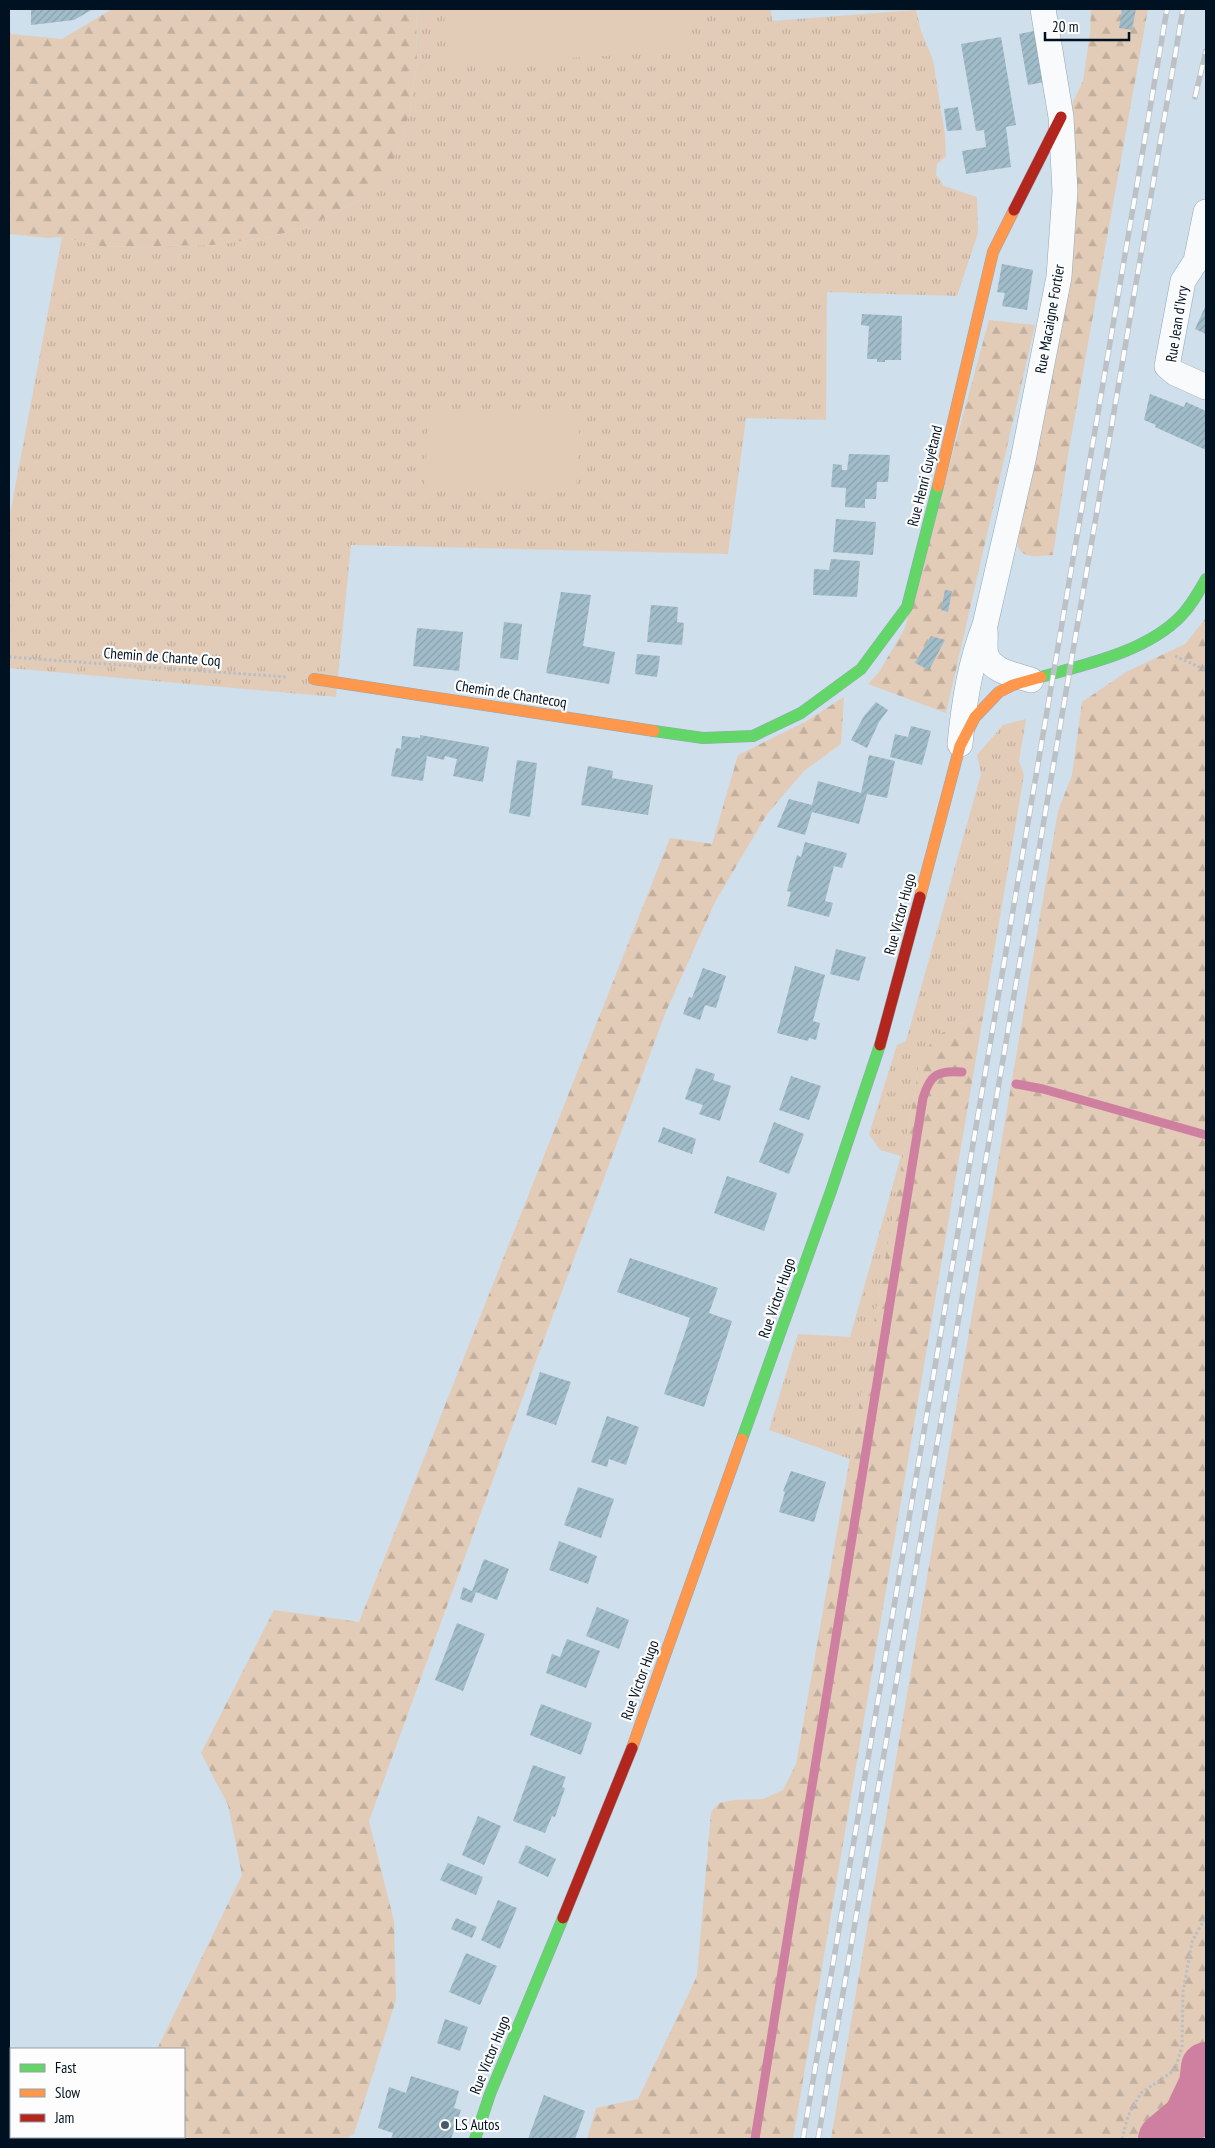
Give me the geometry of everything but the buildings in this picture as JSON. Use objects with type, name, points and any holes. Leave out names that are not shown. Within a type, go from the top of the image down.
[{"type":"main road","name":"Rue Henri Guyétand","points":[[703,738],[753,736],[801,713],[861,669],[907,607],[944,463],[993,252],[1061,117]]},
{"type":"main road","name":"Rue Victor Hugo","points":[[475,2139],[490,2094],[628,1760],[831,1191],[885,1029],[960,746],[975,717],[989,701],[1006,689],[1110,655],[1143,642],[1168,628],[1194,601],[1206,579]]},
{"type":"main road","name":"Chemin de Chantecoq","points":[[314,679],[703,738]]},
{"type":"street","name":"Rue Macaigne Fortier","points":[[960,746],[964,703],[975,650],[985,625],[1023,460],[1059,277],[1066,191],[1061,117],[1043,9]]},
{"type":"street","name":"Rue Jean d'Ivry","points":[[1206,212],[1196,261],[1183,281],[1167,366],[1175,373],[1206,387]]},
{"type":"street","name":"Rue Macaigne Fortier","points":[[985,625],[986,654],[992,664],[1002,671],[1031,680]]},
{"type":"path","name":"Chemin de Chante Coq","points":[[9,657],[314,679]]},
{"type":"path","points":[[1122,2139],[1128,2116],[1141,2093],[1175,2070],[1182,2046],[1183,1992],[1192,1942],[1206,1916]]},
{"type":"green space","points":[[112,9],[416,9],[417,62],[409,114],[397,153],[382,180],[359,201],[309,226],[270,237],[212,245],[105,247],[62,237],[49,238],[9,234],[9,29],[11,34],[62,39]]},
{"type":"green space","points":[[416,9],[771,9],[772,21],[916,10],[921,31],[933,60],[945,135],[946,156],[937,164],[936,175],[944,186],[977,197],[978,233],[957,296],[827,292],[826,420],[746,418],[728,554],[351,545],[336,697],[9,668],[9,520],[62,237],[105,247],[212,245],[270,237],[309,226],[359,201],[397,153],[409,114],[417,62]]},
{"type":"green space","points":[[444,9],[688,9],[691,51],[447,65]]},
{"type":"green space","points":[[1091,9],[1148,9],[1068,455],[1053,555],[1029,556],[1021,551],[1016,539],[1075,180],[1072,104],[1083,81],[1090,33]]},
{"type":"green space","points":[[989,320],[1035,325],[946,713],[868,684],[879,672],[905,628]]},
{"type":"green space","points":[[428,410],[580,417],[576,493],[425,487]]},
{"type":"green space","points":[[1206,618],[1206,2139],[831,2139],[1058,811],[1072,775],[1082,702],[1126,672],[1185,644]]},
{"type":"green space","points":[[844,697],[841,744],[804,771],[767,814],[715,902],[665,1014],[536,1361],[369,1821],[394,1921],[396,2000],[354,2134],[345,2139],[114,2139],[185,2138],[185,2048],[157,2048],[242,1875],[228,1805],[201,1753],[274,1610],[359,1622],[670,838],[712,844],[738,755],[805,722]]},
{"type":"green space","points":[[1026,719],[1019,761],[1024,775],[983,1017],[958,1024],[919,1066],[850,1459],[769,1430],[798,1334],[850,1337],[901,1156],[880,1150],[869,1134],[897,1045],[906,1041],[981,774],[977,755],[1003,725]]},
{"type":"green space","points":[[983,1017],[793,2139],[587,2139],[596,2108],[638,2099],[697,1976],[711,1812],[719,1803],[734,1800],[763,1799],[783,1790],[796,1764],[919,1066],[933,1038],[958,1024]]},
{"type":"waterway","points":[[755,2139],[923,1098],[929,1084],[936,1076],[946,1072],[962,1072]]},
{"type":"waterway","points":[[1016,1084],[1043,1089],[1206,1135]]},
{"type":"waterway","points":[[1163,2139],[1188,2118],[1204,2084],[1206,2067]]},
{"type":"railway","points":[[803,2139],[1167,9]]},
{"type":"railway","points":[[818,2139],[1183,9]]},
{"type":"railway","points":[[1195,97],[1206,51]]},
{"type":"traffic: fast","points":[[654,731],[703,738],[753,736],[801,713],[861,669],[907,607],[938,486]]},
{"type":"traffic: fast","points":[[1041,677],[1096,662],[1133,648],[1150,639],[1166,629],[1184,613],[1206,579]]},
{"type":"traffic: fast","points":[[742,1439],[831,1191],[880,1045]]},
{"type":"traffic: fast","points":[[475,2139],[490,2094],[563,1918]]},
{"type":"traffic: slow","points":[[938,486],[993,252],[1014,210]]},
{"type":"traffic: slow","points":[[920,897],[960,746],[975,717],[999,692],[1013,685],[1041,677]]},
{"type":"traffic: slow","points":[[314,679],[654,731]]},
{"type":"traffic: slow","points":[[632,1748],[742,1439]]},
{"type":"traffic: jam","points":[[1014,210],[1061,117]]},
{"type":"traffic: jam","points":[[880,1045],[920,897]]},
{"type":"traffic: jam","points":[[563,1918],[632,1748]]},
{"type":"place","name":"LS Autos","points":[[445,2125]]}]
